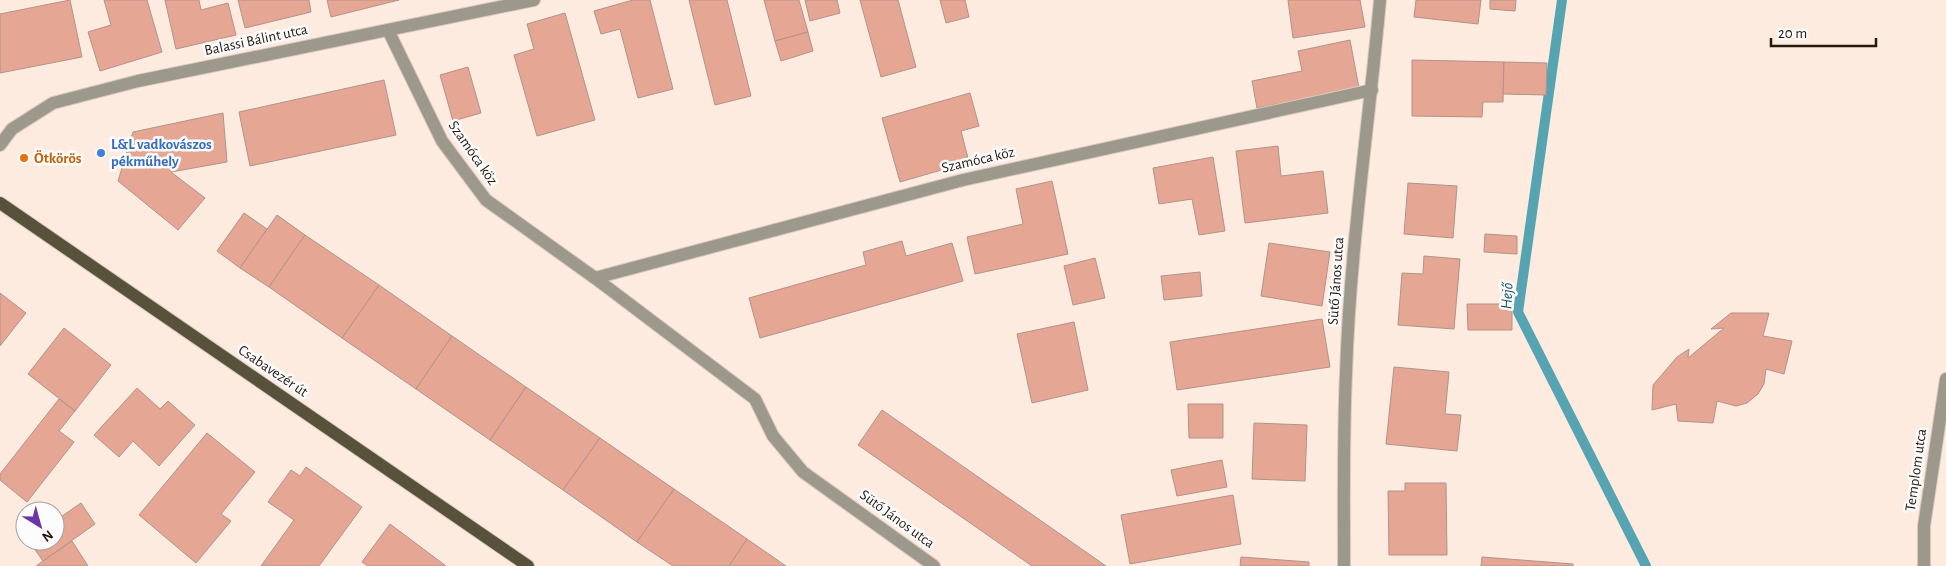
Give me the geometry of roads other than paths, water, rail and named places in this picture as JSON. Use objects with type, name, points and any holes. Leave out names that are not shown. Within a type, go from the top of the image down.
[{"type":"main road","name":"Csabavezér út","points":[[1,207],[528,566]]},
{"type":"street","name":"Balassi Bálint utca","points":[[0,145],[12,129],[53,102],[138,81],[534,0]]},
{"type":"street","name":"Sütő János utca","points":[[1344,566],[1346,372],[1360,189],[1372,90],[1380,0]]},
{"type":"street","name":"Szamóca köz","points":[[388,30],[442,141],[486,200],[595,278],[755,399],[773,436],[803,472],[840,497]]},
{"type":"street","name":"Szamóca köz","points":[[595,278],[963,180],[1372,90]]},
{"type":"street","name":"Templom utca","points":[[1924,566],[1924,526],[1946,380]]},
{"type":"street","name":"Sütő János utca","points":[[840,497],[934,566]]},
{"type":"waterway","name":"Hejő","points":[[1562,0],[1518,312],[1646,566]]},
{"type":"place","name":"L&L vadkovászos pékműhely","points":[[101,153]]},
{"type":"place","name":"Ötkörös","points":[[24,158]]}]
